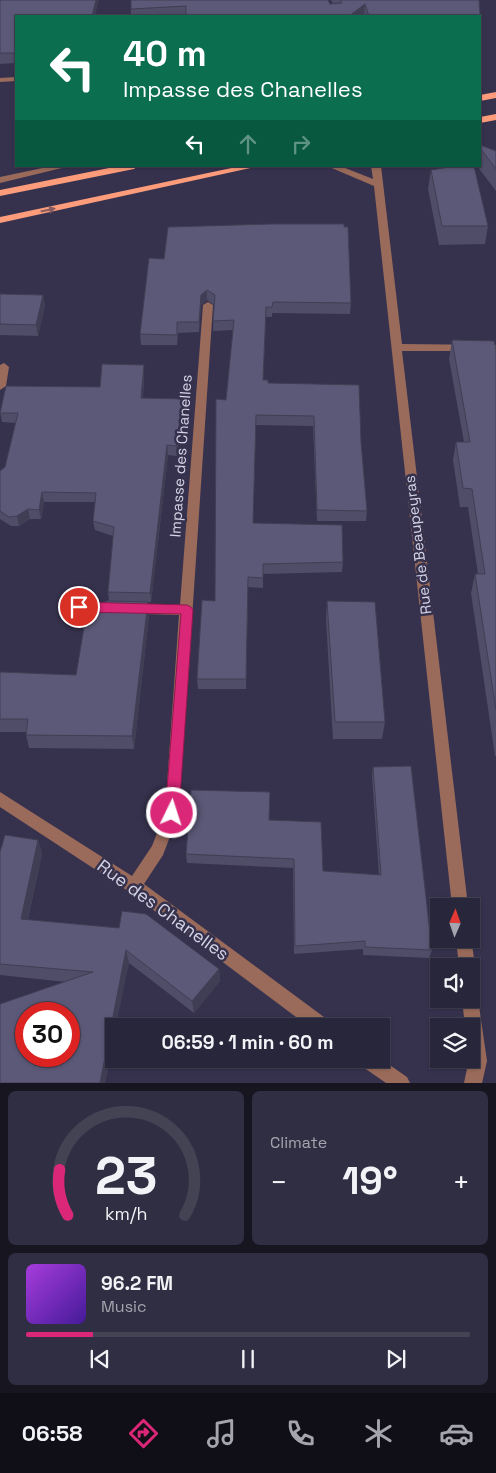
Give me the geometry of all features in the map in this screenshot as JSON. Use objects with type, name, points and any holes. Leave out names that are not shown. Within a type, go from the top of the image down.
[{"type":"main road","points":[[481,98],[496,95]]},
{"type":"main road","points":[[481,120],[496,117]]},
{"type":"main road","points":[[0,193],[129,167]]},
{"type":"main road","points":[[0,220],[250,167]]},
{"type":"street","points":[[0,80],[15,79]]},
{"type":"street","points":[[0,180],[61,167]]},
{"type":"street","points":[[334,167],[377,184]]},
{"type":"street","name":"Rue de Beaupeyras","points":[[376,167],[459,898]]},
{"type":"street","name":"Impasse des Chanelles","points":[[134,886],[158,850],[172,813],[208,305]]},
{"type":"street","points":[[396,347],[496,348]]},
{"type":"street","points":[[0,386],[4,367]]},
{"type":"street","points":[[79,607],[187,610]]},
{"type":"street","name":"Rue des Chanelles","points":[[0,798],[134,886],[311,1018]]},
{"type":"street","points":[[471,1008],[478,1061],[474,1083]]},
{"type":"street","points":[[380,1068],[402,1083]]},
{"type":"building","points":[[0,0],[96,0],[92,15],[15,15],[15,53],[0,53]]},
{"type":"building","points":[[131,0],[328,0],[330,4],[342,3],[340,0],[479,0],[480,15],[369,15],[365,4],[350,15],[186,15],[186,6],[131,9]]},
{"type":"building","points":[[481,145],[496,151],[496,169],[481,149]]},
{"type":"building","points":[[450,167],[474,167],[488,226],[442,226],[431,170]]},
{"type":"building","points":[[344,224],[344,227],[348,227],[351,303],[273,302],[272,307],[266,307],[263,380],[268,380],[268,383],[359,385],[361,442],[367,511],[317,510],[314,416],[256,415],[253,523],[342,525],[343,562],[263,564],[263,578],[248,577],[246,679],[197,679],[202,600],[215,601],[216,399],[226,400],[234,320],[213,321],[215,295],[207,290],[201,295],[199,322],[177,322],[177,335],[140,334],[149,258],[164,259],[168,227]]},
{"type":"building","points":[[0,294],[43,295],[36,325],[0,324]]},
{"type":"building","points":[[452,340],[494,341],[496,349],[496,710],[475,574],[485,574],[472,489],[463,488],[456,442],[470,442]]},
{"type":"building","points":[[102,364],[144,365],[141,398],[183,399],[176,446],[167,445],[150,593],[108,592],[114,527],[93,521],[96,493],[42,492],[39,510],[28,509],[17,516],[9,517],[0,511],[0,471],[5,467],[18,413],[0,413],[6,386],[100,387]]},
{"type":"building","points":[[106,601],[148,602],[132,736],[26,735],[28,719],[0,719],[0,672],[76,675],[87,609],[105,609]]},
{"type":"building","points":[[327,601],[375,602],[385,722],[335,722]]},
{"type":"building","points":[[411,766],[430,932],[430,948],[432,950],[365,947],[365,941],[295,946],[294,859],[186,854],[191,790],[270,792],[269,820],[321,822],[323,871],[381,875],[373,767]]},
{"type":"building","points":[[5,835],[38,840],[21,919],[119,928],[122,911],[146,914],[219,969],[192,1001],[126,950],[113,1018],[105,1018],[105,1057],[100,1083],[0,1083],[0,1004],[93,972],[0,964],[0,852]]},
{"type":"route","points":[[79,607],[187,610],[172,813]]}]
